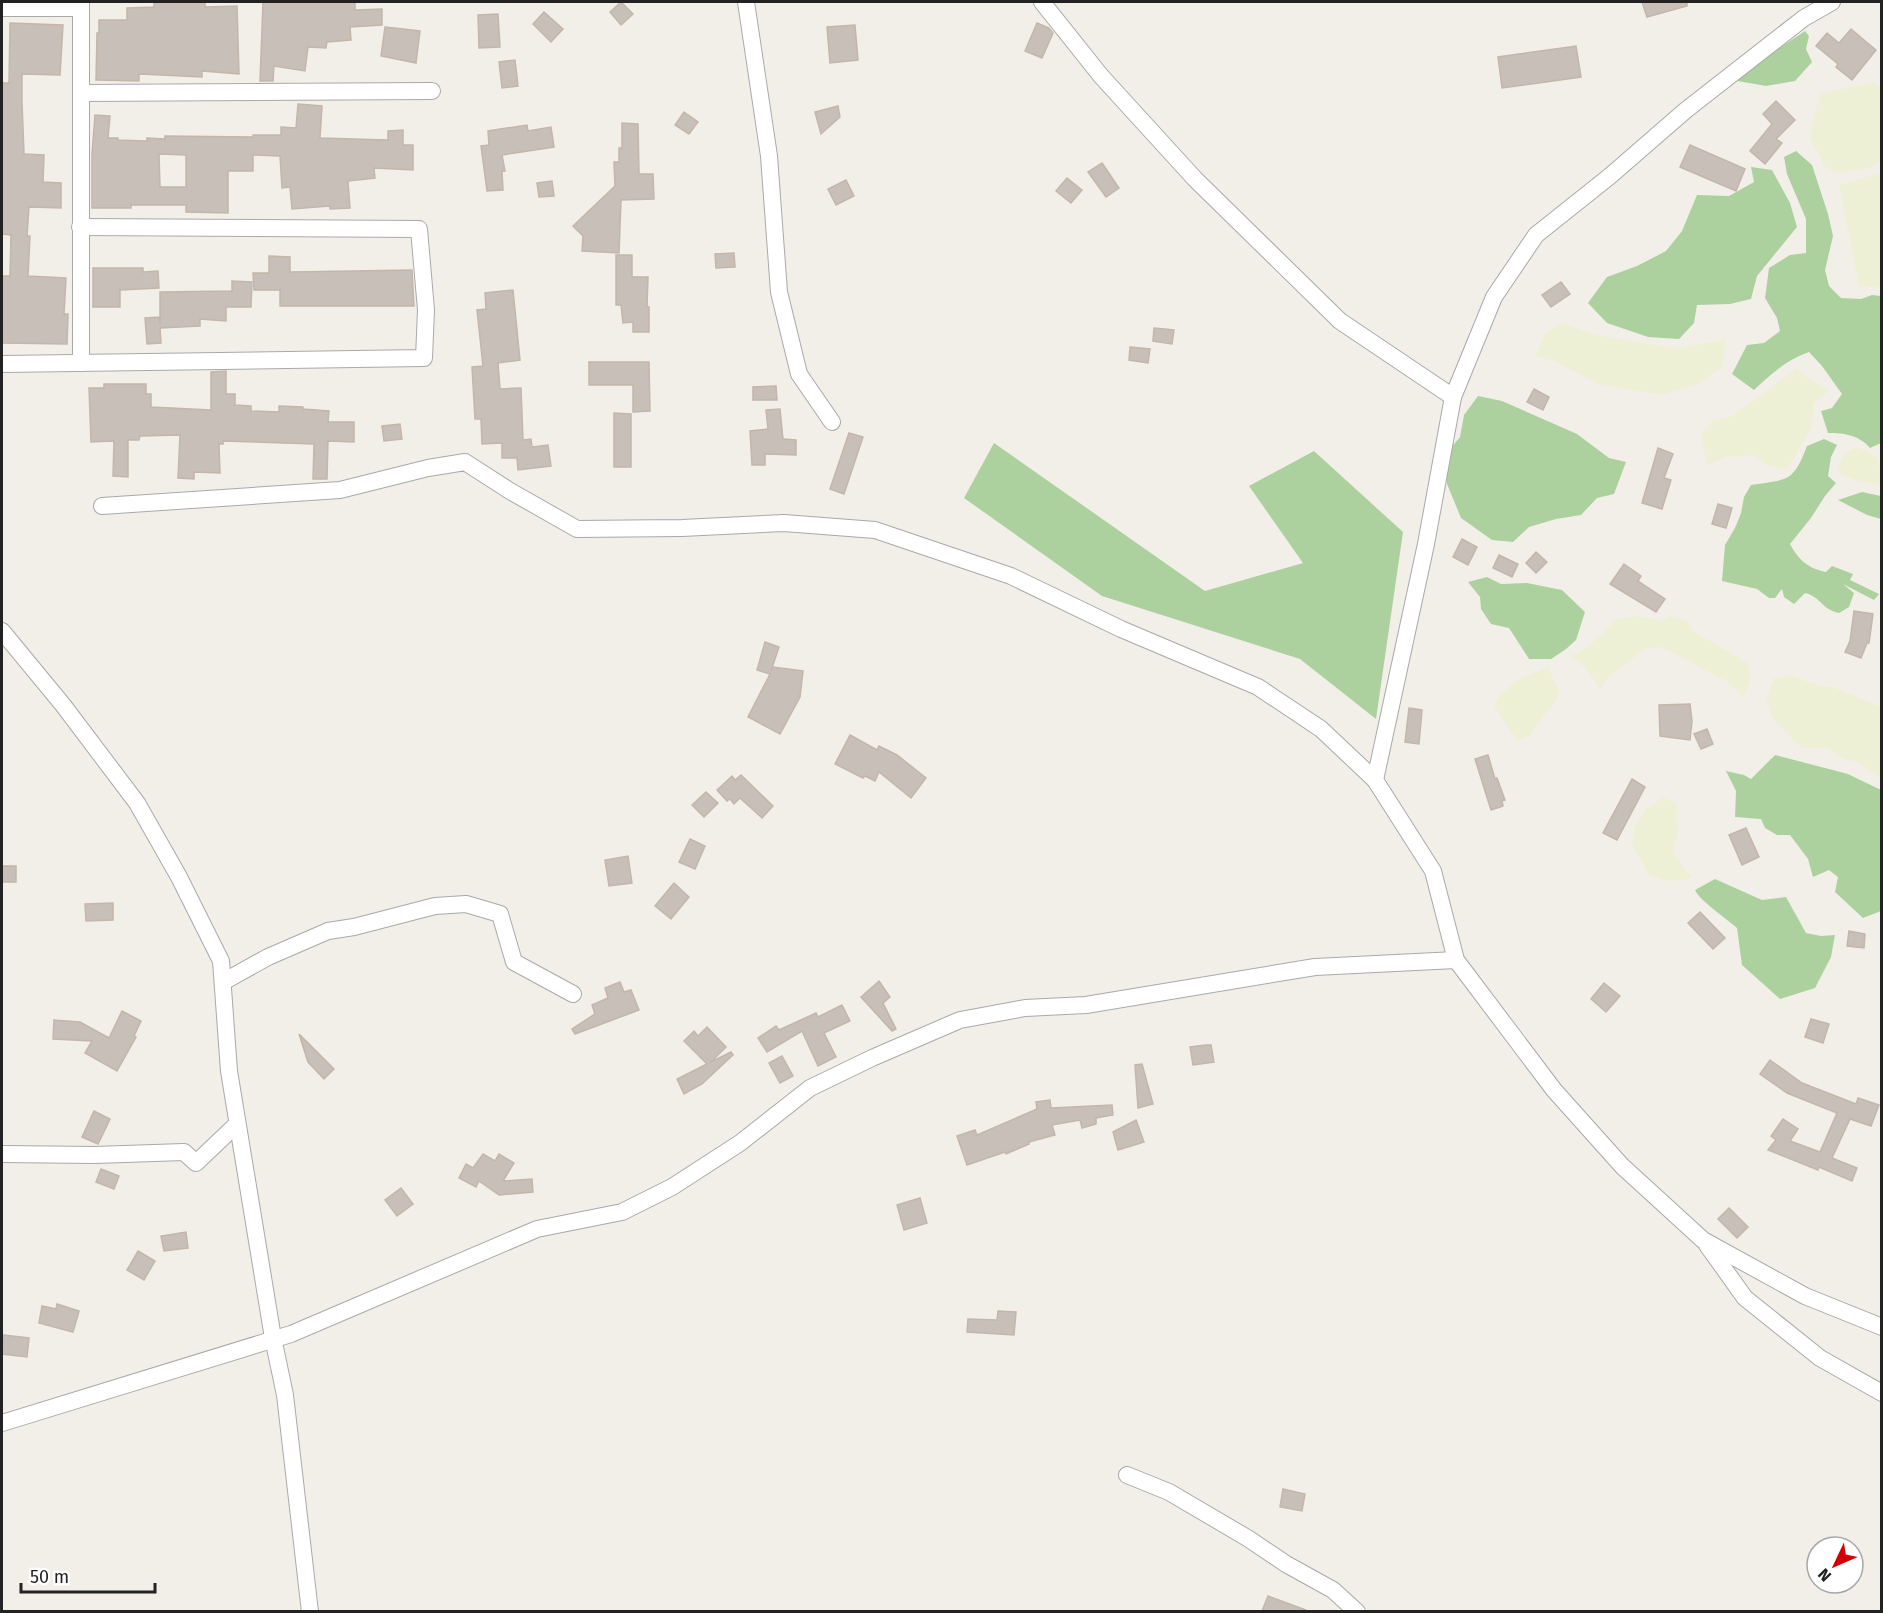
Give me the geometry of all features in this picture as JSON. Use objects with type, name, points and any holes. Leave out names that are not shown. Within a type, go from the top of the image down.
[{"type":"street","points":[[746,2],[769,156],[779,292],[799,374],[832,422]]},
{"type":"street","points":[[1042,2],[1101,76],[1195,179],[1340,321],[1453,397]]},
{"type":"street","points":[[1376,780],[1426,544],[1453,397],[1494,297],[1536,235],[1610,176],[1686,110],[1804,18],[1832,2]]},
{"type":"street","points":[[2,8],[81,5],[81,363]]},
{"type":"street","points":[[81,93],[432,91]]},
{"type":"street","points":[[2,364],[424,358],[426,310],[419,229],[80,227]]},
{"type":"street","points":[[102,506],[340,490],[428,468],[465,462],[577,529],[682,528],[784,523],[875,530],[1011,576],[1121,629],[1258,687],[1321,729],[1376,780],[1433,872],[1456,960],[1554,1090],[1622,1166],[1703,1240],[1745,1298],[1820,1358],[1881,1393]]},
{"type":"street","points":[[2,632],[63,705],[137,803],[179,877],[221,961],[229,1071],[273,1338],[285,1395],[310,1611]]},
{"type":"street","points":[[223,982],[268,957],[328,931],[354,927],[435,906],[466,904],[500,914],[514,962],[573,994]]},
{"type":"street","points":[[2,1423],[302,1329],[537,1229],[622,1212],[672,1188],[740,1143],[810,1088],[960,1020],[1025,1008],[1086,1005],[1315,967],[1456,960]]},
{"type":"street","points":[[2,1154],[95,1155],[184,1152],[196,1163],[237,1124]]},
{"type":"street","points":[[1703,1240],[1804,1296],[1881,1327]]},
{"type":"street","points":[[1127,1475],[1169,1492],[1249,1539],[1286,1564],[1333,1590],[1357,1611]]},
{"type":"green space","points":[[1805,31],[1809,36],[1806,49],[1812,62],[1795,81],[1766,86],[1732,80]]},
{"type":"green space","points":[[1873,82],[1881,87],[1881,161],[1870,168],[1841,173],[1826,168],[1809,137],[1820,94]]},
{"type":"green space","points":[[1796,151],[1812,165],[1828,214],[1833,236],[1825,270],[1829,286],[1841,298],[1861,299],[1872,295],[1881,296],[1881,443],[1870,448],[1861,440],[1851,436],[1828,433],[1821,411],[1832,408],[1842,394],[1809,352],[1786,363],[1754,390],[1732,374],[1747,345],[1764,343],[1780,331],[1777,318],[1765,298],[1769,268],[1790,255],[1806,253],[1806,219],[1787,174],[1784,157]]},
{"type":"green space","points":[[1751,167],[1772,170],[1790,203],[1797,227],[1757,276],[1751,299],[1730,304],[1697,305],[1694,323],[1679,339],[1648,337],[1607,323],[1588,303],[1607,277],[1637,266],[1666,251],[1682,231],[1697,195],[1729,196],[1754,182]]},
{"type":"green space","points":[[1881,173],[1881,286],[1859,287],[1839,185]]},
{"type":"green space","points":[[1562,323],[1592,334],[1676,349],[1725,339],[1723,366],[1698,384],[1662,395],[1598,384],[1554,361],[1535,356],[1545,333]]},
{"type":"green space","points":[[1797,368],[1829,391],[1813,403],[1812,427],[1787,470],[1764,464],[1755,455],[1725,457],[1707,466],[1701,435],[1713,420],[1731,417]]},
{"type":"green space","points":[[1478,396],[1502,401],[1577,434],[1609,458],[1626,462],[1614,494],[1597,498],[1581,515],[1529,527],[1513,542],[1492,540],[1461,518],[1447,484],[1445,455],[1460,437],[1464,415]]},
{"type":"green space","points":[[1824,439],[1837,445],[1831,457],[1828,476],[1836,483],[1790,544],[1800,559],[1809,566],[1826,572],[1832,566],[1853,574],[1850,580],[1879,594],[1874,600],[1843,584],[1854,593],[1849,607],[1839,613],[1828,609],[1815,597],[1805,593],[1794,604],[1784,597],[1782,589],[1775,598],[1769,598],[1757,589],[1722,581],[1725,545],[1735,528],[1744,497],[1751,485],[1788,477],[1798,467],[1807,446]]},
{"type":"green space","points":[[994,443],[1205,591],[1303,563],[1249,486],[1314,451],[1403,532],[1376,719],[1300,659],[1102,596],[964,498]]},
{"type":"green space","points":[[1857,447],[1877,457],[1881,472],[1881,485],[1854,480],[1842,475],[1838,467],[1846,452]]},
{"type":"green space","points":[[1862,492],[1881,496],[1881,519],[1867,515],[1838,500]]},
{"type":"green space","points":[[1487,577],[1501,584],[1527,583],[1562,590],[1585,612],[1576,640],[1551,659],[1529,659],[1509,628],[1491,624],[1481,609],[1480,597],[1468,582]]},
{"type":"green space","points":[[1637,616],[1662,621],[1670,616],[1686,621],[1693,631],[1749,664],[1751,680],[1744,697],[1728,682],[1661,647],[1645,649],[1611,675],[1600,688],[1584,667],[1571,656],[1588,647],[1617,619]]},
{"type":"green space","points":[[1548,667],[1560,694],[1530,735],[1517,740],[1494,706],[1499,695],[1521,678]]},
{"type":"green space","points":[[1790,675],[1838,689],[1881,707],[1881,778],[1860,763],[1843,758],[1827,748],[1801,748],[1772,718],[1766,699],[1774,678]]},
{"type":"green space","points":[[1775,755],[1848,774],[1881,790],[1881,911],[1863,918],[1835,892],[1838,877],[1829,870],[1813,877],[1808,859],[1790,835],[1777,835],[1765,828],[1761,819],[1735,817],[1736,791],[1726,771],[1751,779]]},
{"type":"green space","points":[[1663,797],[1677,804],[1676,819],[1679,828],[1672,852],[1692,877],[1680,881],[1664,880],[1650,875],[1632,847],[1635,826],[1644,811]]},
{"type":"green space","points":[[1715,879],[1762,900],[1786,897],[1806,933],[1821,936],[1835,935],[1831,957],[1815,988],[1780,999],[1742,965],[1737,928],[1695,890]]},
{"type":"building","points":[[154,2],[205,2],[205,7],[237,6],[239,74],[202,71],[202,77],[139,74],[139,81],[96,80],[99,20],[127,20],[127,8],[154,7]]},
{"type":"building","points":[[263,2],[355,2],[355,10],[382,9],[382,25],[350,27],[351,40],[327,42],[326,48],[308,47],[305,71],[274,66],[273,81],[260,81]]},
{"type":"building","points":[[621,2],[633,14],[621,25],[610,12]]},
{"type":"building","points":[[1642,2],[1687,2],[1687,6],[1647,17]]},
{"type":"building","points":[[544,12],[563,29],[551,42],[533,24]]},
{"type":"building","points":[[498,14],[500,47],[479,48],[478,15]]},
{"type":"building","points":[[10,23],[63,25],[60,75],[22,74],[22,102],[24,154],[44,155],[43,182],[61,183],[61,208],[29,207],[28,276],[66,278],[64,314],[68,314],[67,344],[2,343],[2,276],[10,276],[11,235],[2,234],[2,83],[9,83]]},
{"type":"building","points":[[1037,23],[1049,28],[1053,33],[1042,58],[1025,51]]},
{"type":"building","points":[[855,25],[858,60],[830,63],[827,27]]},
{"type":"building","points":[[385,27],[420,31],[416,63],[381,56]]},
{"type":"building","points":[[1851,29],[1876,50],[1852,80],[1836,67],[1838,64],[1816,46],[1827,33],[1839,43]]},
{"type":"building","points":[[1576,46],[1581,77],[1502,88],[1498,57]]},
{"type":"building","points":[[515,60],[518,86],[502,88],[499,62]]},
{"type":"building","points":[[1776,101],[1795,120],[1776,139],[1782,143],[1765,164],[1750,151],[1772,124],[1763,114]]},
{"type":"building","points":[[298,104],[322,106],[320,138],[388,140],[388,131],[403,130],[403,145],[413,145],[413,170],[374,168],[375,178],[348,181],[350,208],[330,209],[330,206],[292,209],[290,187],[282,188],[280,156],[253,155],[253,171],[228,171],[228,213],[186,212],[186,205],[92,208],[95,115],[110,116],[108,138],[118,138],[118,140],[147,141],[147,138],[165,139],[165,136],[253,137],[253,135],[281,135],[281,127],[296,128]],"holes":[[[159,154],[186,155],[186,187],[160,187]]]},
{"type":"building","points":[[838,106],[840,117],[821,134],[815,112]]},
{"type":"building","points":[[684,112],[698,122],[689,134],[675,125]]},
{"type":"building","points":[[622,123],[638,124],[639,174],[653,174],[654,199],[621,200],[619,253],[582,251],[583,236],[573,226],[615,186],[614,162],[619,162],[619,148],[622,148]]},
{"type":"building","points":[[527,125],[528,131],[551,127],[554,147],[502,155],[505,171],[502,171],[503,190],[487,191],[481,146],[489,145],[488,131]]},
{"type":"building","points":[[1690,145],[1745,169],[1736,191],[1680,167]]},
{"type":"building","points":[[1102,163],[1119,188],[1106,197],[1088,172]]},
{"type":"building","points":[[1067,178],[1082,190],[1071,203],[1056,191]]},
{"type":"building","points":[[846,180],[854,196],[836,205],[828,189]]},
{"type":"building","points":[[552,181],[554,196],[539,197],[537,183]]},
{"type":"building","points":[[734,253],[735,267],[716,268],[715,254]]},
{"type":"building","points":[[616,255],[632,255],[632,277],[648,277],[649,332],[633,332],[633,322],[623,323],[621,305],[616,305]]},
{"type":"building","points":[[269,256],[290,257],[290,272],[412,270],[414,306],[280,306],[280,290],[254,290],[253,273],[269,273]]},
{"type":"building","points":[[93,268],[143,268],[143,272],[158,271],[159,288],[120,290],[120,307],[93,307]]},
{"type":"building","points":[[232,281],[252,282],[251,307],[226,307],[226,321],[200,319],[200,326],[160,328],[161,343],[147,344],[145,318],[159,317],[160,324],[160,292],[232,291]]},
{"type":"building","points":[[1561,282],[1570,294],[1551,307],[1542,295]]},
{"type":"building","points":[[513,290],[520,360],[498,363],[500,389],[521,388],[523,440],[531,439],[532,447],[548,445],[551,466],[518,470],[517,458],[502,458],[502,443],[482,444],[481,419],[475,419],[472,367],[483,366],[477,310],[486,309],[485,293]]},
{"type":"building","points":[[1154,328],[1174,330],[1172,344],[1153,341]]},
{"type":"building","points":[[1130,347],[1150,349],[1148,363],[1129,360]]},
{"type":"building","points":[[589,362],[649,362],[650,411],[633,412],[633,385],[589,385]]},
{"type":"building","points":[[226,371],[226,394],[235,394],[235,405],[251,406],[251,411],[279,412],[279,406],[303,407],[303,409],[329,411],[328,422],[354,422],[354,442],[328,441],[327,479],[313,479],[314,444],[223,441],[223,444],[219,444],[220,473],[194,472],[194,479],[178,478],[180,435],[140,436],[139,440],[128,440],[128,477],[113,476],[114,441],[91,442],[89,388],[104,388],[104,384],[146,384],[146,394],[151,394],[151,407],[211,410],[211,372]]},
{"type":"building","points":[[776,386],[777,400],[753,400],[753,387]]},
{"type":"building","points":[[1534,389],[1549,397],[1543,410],[1527,402]]},
{"type":"building","points":[[780,409],[783,439],[796,440],[796,455],[765,454],[765,465],[752,465],[750,431],[768,429],[766,410]]},
{"type":"building","points":[[614,413],[631,414],[631,467],[614,467]]},
{"type":"building","points":[[400,424],[402,439],[384,441],[382,426]]},
{"type":"building","points":[[849,433],[863,437],[844,494],[830,489]]},
{"type":"building","points":[[1658,448],[1673,454],[1664,478],[1671,480],[1662,509],[1642,503]]},
{"type":"building","points":[[1718,504],[1732,508],[1726,528],[1712,524]]},
{"type":"building","points":[[1462,539],[1477,547],[1468,565],[1453,557]]},
{"type":"building","points":[[1536,552],[1547,562],[1536,573],[1526,563]]},
{"type":"building","points":[[1499,555],[1518,564],[1512,577],[1493,568]]},
{"type":"building","points":[[1624,564],[1641,576],[1638,581],[1665,599],[1656,612],[1610,584]]},
{"type":"building","points":[[1854,611],[1873,614],[1869,643],[1861,658],[1845,652],[1850,641]]},
{"type":"building","points":[[765,642],[779,647],[771,671],[773,667],[803,671],[800,697],[780,734],[748,717],[770,674],[757,670]]},
{"type":"building","points":[[1690,704],[1692,721],[1690,740],[1660,736],[1659,705]]},
{"type":"building","points":[[1409,708],[1422,710],[1419,744],[1405,742]]},
{"type":"building","points":[[1707,729],[1713,744],[1701,749],[1694,734]]},
{"type":"building","points":[[850,735],[877,750],[879,746],[897,755],[926,778],[911,798],[879,772],[875,781],[865,776],[863,778],[835,764]]},
{"type":"building","points":[[1488,755],[1495,779],[1497,778],[1505,800],[1502,801],[1503,806],[1491,810],[1475,759]]},
{"type":"building","points":[[741,775],[773,806],[762,818],[740,798],[734,804],[730,799],[727,801],[717,790],[732,776],[735,780]]},
{"type":"building","points":[[1632,779],[1645,787],[1617,840],[1603,833]]},
{"type":"building","points":[[706,792],[718,803],[704,817],[692,805]]},
{"type":"building","points":[[1746,828],[1759,857],[1742,865],[1729,835]]},
{"type":"building","points":[[690,839],[705,846],[695,869],[679,862]]},
{"type":"building","points":[[628,856],[632,883],[609,886],[605,860]]},
{"type":"building","points":[[2,866],[16,866],[16,882],[2,882]]},
{"type":"building","points":[[674,883],[689,897],[671,919],[655,906]]},
{"type":"building","points":[[113,903],[113,920],[86,921],[85,904]]},
{"type":"building","points":[[1700,912],[1725,938],[1713,949],[1688,923]]},
{"type":"building","points":[[1849,931],[1865,934],[1864,948],[1847,946]]},
{"type":"building","points":[[879,981],[890,997],[883,1003],[896,1029],[892,1031],[861,997]]},
{"type":"building","points":[[620,982],[624,992],[631,990],[639,1010],[575,1034],[572,1029],[595,1014],[592,1005],[608,998],[605,988]]},
{"type":"building","points":[[1604,983],[1620,996],[1606,1012],[1591,999]]},
{"type":"building","points":[[842,1005],[850,1021],[824,1033],[836,1057],[818,1066],[802,1031],[767,1052],[758,1038],[776,1026],[779,1030],[816,1013],[818,1017]]},
{"type":"building","points":[[122,1011],[141,1021],[134,1036],[136,1037],[117,1071],[85,1053],[92,1041],[53,1039],[54,1020],[80,1022],[109,1038]]},
{"type":"building","points":[[1811,1019],[1829,1024],[1823,1043],[1805,1037]]},
{"type":"building","points":[[707,1027],[726,1047],[711,1062],[731,1052],[733,1055],[702,1084],[684,1094],[677,1079],[707,1064],[684,1041],[694,1031],[698,1036]]},
{"type":"building","points":[[299,1034],[334,1069],[324,1079],[308,1062]]},
{"type":"building","points":[[1211,1045],[1214,1062],[1193,1065],[1190,1047]]},
{"type":"building","points":[[782,1056],[793,1076],[780,1083],[769,1063]]},
{"type":"building","points":[[1770,1060],[1802,1083],[1856,1104],[1858,1098],[1879,1105],[1871,1126],[1850,1119],[1832,1158],[1857,1168],[1852,1181],[1768,1150],[1776,1140],[1771,1136],[1783,1119],[1798,1129],[1790,1141],[1820,1152],[1837,1113],[1787,1093],[1760,1074]]},
{"type":"building","points":[[1142,1064],[1153,1104],[1138,1108],[1135,1065]]},
{"type":"building","points":[[1050,1100],[1051,1108],[1112,1105],[1113,1115],[1096,1118],[1096,1124],[1082,1128],[1080,1120],[1052,1125],[1055,1135],[1029,1142],[1006,1154],[1005,1152],[967,1165],[957,1136],[975,1130],[977,1135],[1037,1109],[1036,1102]]},
{"type":"building","points":[[94,1111],[110,1119],[98,1144],[82,1137]]},
{"type":"building","points":[[1136,1120],[1144,1142],[1118,1150],[1113,1132]]},
{"type":"building","points":[[483,1154],[495,1161],[499,1154],[514,1163],[503,1181],[532,1179],[533,1192],[499,1195],[479,1181],[476,1187],[459,1178],[466,1164],[473,1168]]},
{"type":"building","points":[[101,1169],[119,1176],[114,1189],[96,1182]]},
{"type":"building","points":[[401,1188],[413,1204],[397,1216],[385,1200]]},
{"type":"building","points":[[920,1198],[927,1223],[904,1230],[897,1205]]},
{"type":"building","points":[[1729,1208],[1748,1227],[1737,1238],[1718,1219]]},
{"type":"building","points":[[186,1232],[188,1248],[164,1251],[161,1236]]},
{"type":"building","points":[[138,1251],[155,1261],[144,1280],[127,1270]]},
{"type":"building","points":[[57,1304],[79,1311],[73,1332],[39,1323],[42,1306],[56,1309]]},
{"type":"building","points":[[998,1311],[1016,1312],[1014,1335],[967,1332],[968,1319],[997,1320]]},
{"type":"building","points":[[3,1335],[29,1338],[27,1357],[2,1354]]},
{"type":"building","points":[[1283,1489],[1305,1494],[1302,1511],[1280,1507]]},
{"type":"building","points":[[1268,1596],[1306,1610],[1306,1611],[1262,1611]]}]
